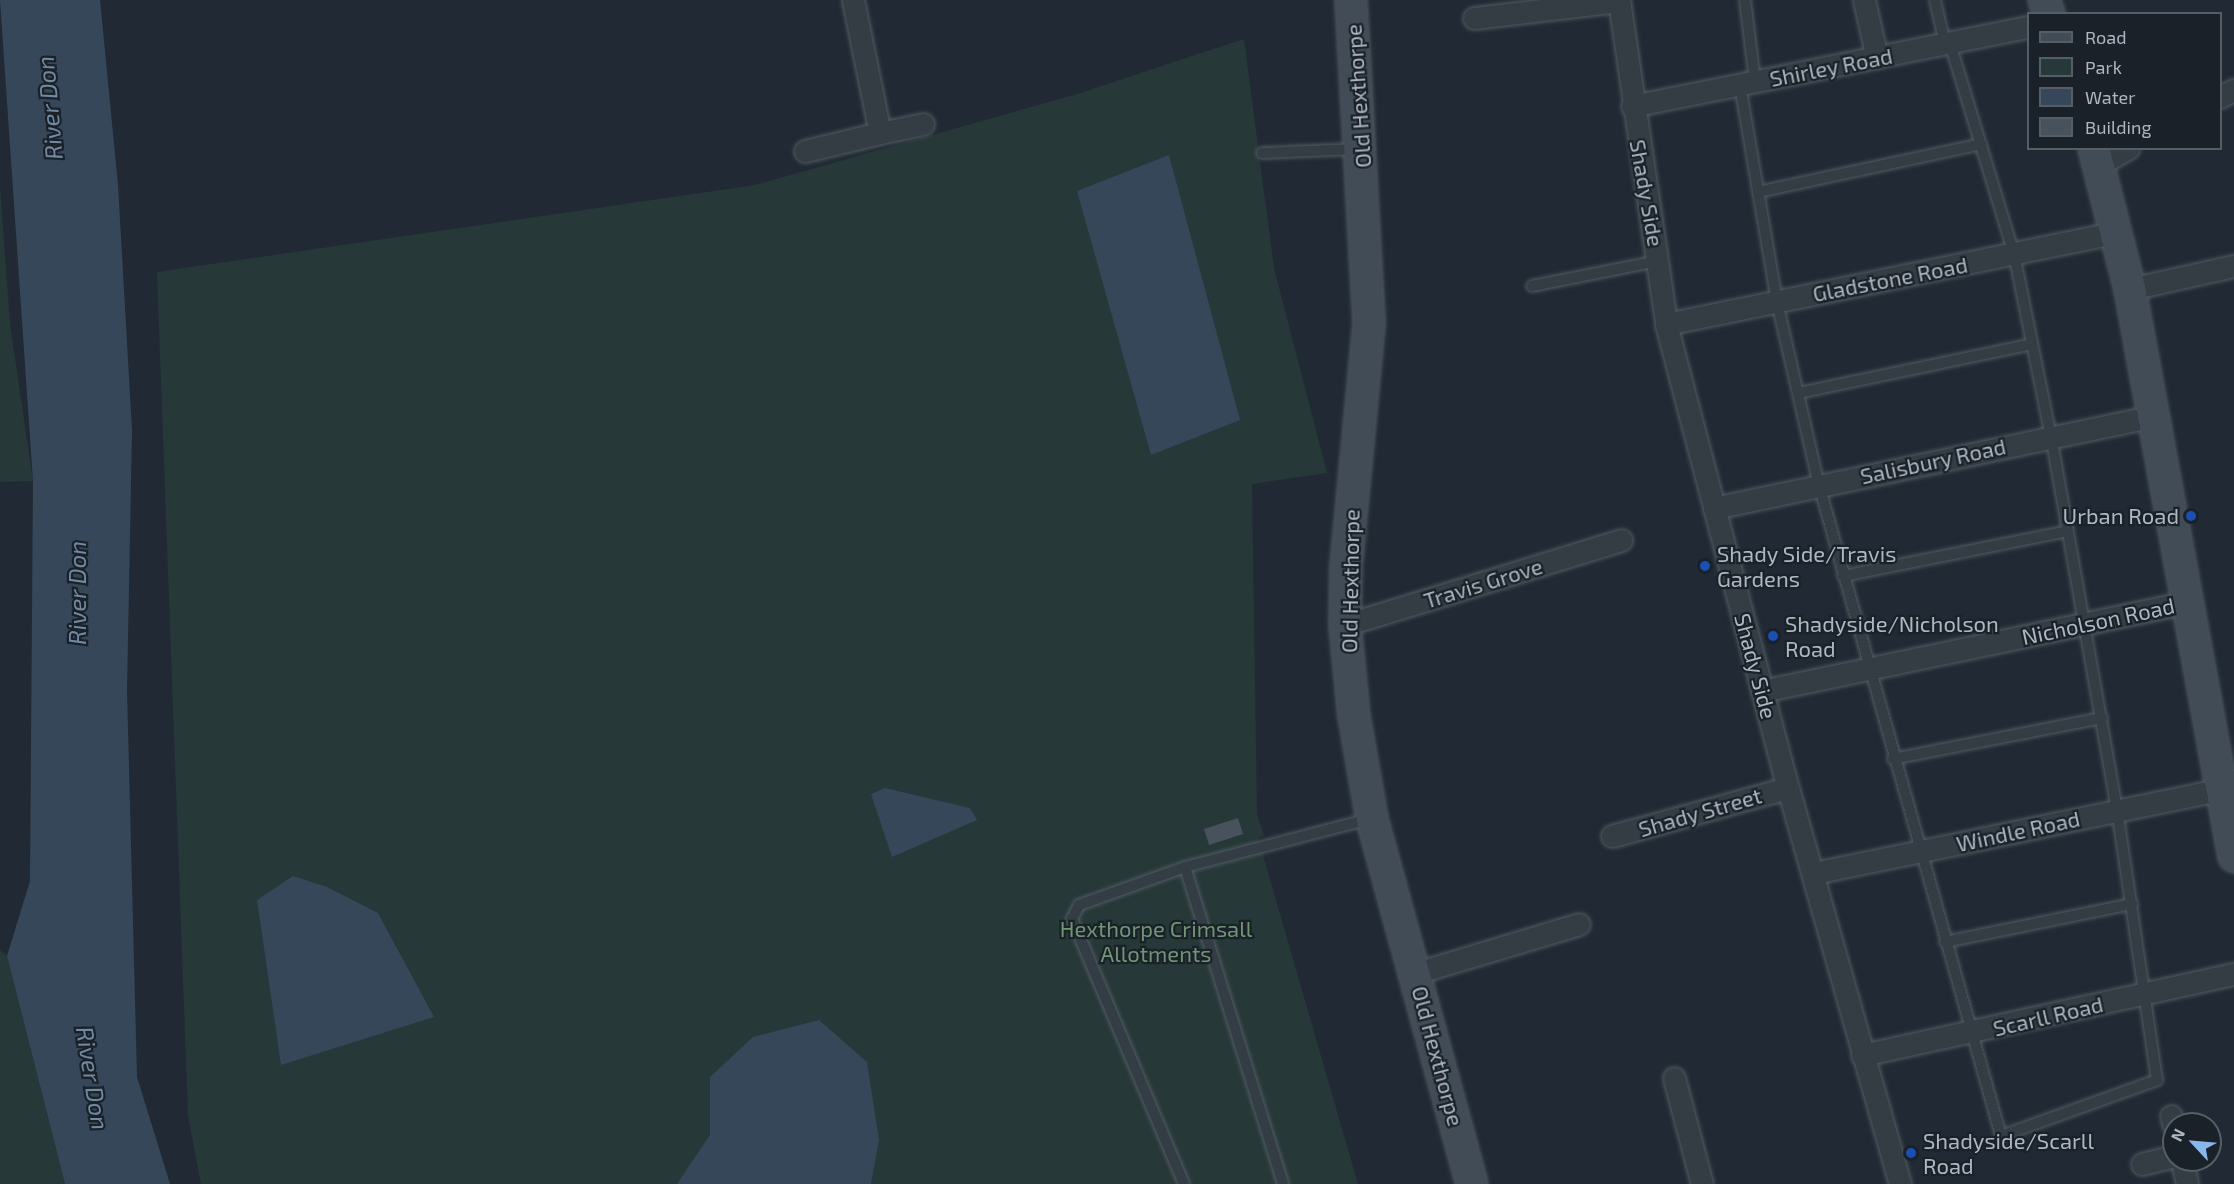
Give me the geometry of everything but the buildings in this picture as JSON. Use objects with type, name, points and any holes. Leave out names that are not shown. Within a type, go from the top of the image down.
[{"type":"street","points":[[853,0],[880,133]]},
{"type":"street","name":"Old Hexthorpe","points":[[1351,0],[1362,148],[1369,324],[1348,543],[1345,625],[1354,716],[1372,819],[1416,972],[1472,1184]]},
{"type":"street","points":[[1474,18],[1619,0]]},
{"type":"street","name":"Shady Side","points":[[1619,0],[1632,106],[1658,261],[1666,324],[1788,788],[1814,873],[1862,1054],[1900,1184]]},
{"type":"street","points":[[1864,0],[1877,58]]},
{"type":"street","name":"Shirley Road","points":[[1632,106],[2027,27]]},
{"type":"street","points":[[805,151],[924,124]]},
{"type":"street","points":[[2121,150],[2096,157],[2130,289],[2234,857]]},
{"type":"street","name":"Gladstone Road","points":[[1666,324],[2115,232]]},
{"type":"street","points":[[2130,289],[2234,266]]},
{"type":"street","name":"Salisbury Road","points":[[1714,508],[2153,416]]},
{"type":"street","name":"Travis Grove","points":[[1345,625],[1621,540]]},
{"type":"street","name":"Nicholson Road","points":[[1762,691],[2187,602]]},
{"type":"street","name":"Shady Street","points":[[1612,836],[1788,788]]},
{"type":"street","name":"Windle Road","points":[[1814,873],[2222,789]]},
{"type":"street","points":[[1416,972],[1579,924]]},
{"type":"street","name":"Scarll Road","points":[[1862,1054],[1970,1034],[2234,974]]},
{"type":"street","points":[[1674,1078],[1702,1184]]},
{"type":"street","points":[[2142,1164],[2162,1159]]},
{"type":"lane","points":[[1746,0],[1748,84],[1758,192],[1777,302],[1818,485],[1867,669],[2001,1136],[2155,1082],[2145,994],[2117,810],[2051,437],[2013,254],[1935,0]]},
{"type":"lane","points":[[1758,192],[1981,144]]},
{"type":"lane","points":[[1262,153],[1362,148]]},
{"type":"lane","points":[[1532,286],[1658,261]]},
{"type":"lane","points":[[1798,393],[2032,344]]},
{"type":"lane","points":[[1843,576],[2068,531]]},
{"type":"lane","points":[[1893,759],[2102,718]]},
{"type":"lane","points":[[1184,1184],[1071,919],[1079,905],[1185,867],[1372,819]]},
{"type":"lane","points":[[1185,867],[1283,1184]]},
{"type":"lane","points":[[1945,942],[2132,904]]},
{"type":"green space","name":"Hexthorpe Crimsall Allotments","points":[[1244,39],[1274,268],[1327,473],[1252,484],[1257,815],[1264,835],[1258,838],[1358,1184],[201,1184],[188,1116],[157,272],[755,185],[1074,95]]},
{"type":"green space","points":[[0,187],[10,324],[33,481],[0,482]]},
{"type":"green space","points":[[0,950],[7,956],[65,1184],[0,1184]]},
{"type":"water","name":"River Don","points":[[0,0],[100,0],[118,185],[132,430],[127,691],[137,1077],[170,1184],[65,1184],[7,956],[30,881],[33,481]]},
{"type":"water","points":[[1169,155],[1240,420],[1151,455],[1077,191]]},
{"type":"water","points":[[885,788],[970,808],[977,820],[892,857],[871,794]]},
{"type":"water","points":[[293,876],[327,887],[378,913],[434,1017],[281,1065],[257,900]]},
{"type":"water","points":[[819,1020],[867,1062],[879,1140],[871,1184],[677,1184],[710,1135],[710,1077],[753,1037]]},
{"type":"place","name":"Urban Road","points":[[2191,516]]},
{"type":"place","name":"Shady Side/Travis Gardens","points":[[1705,566]]},
{"type":"place","name":"Shadyside/Nicholson Road","points":[[1773,636]]},
{"type":"place","name":"Shadyside/Scarll Road","points":[[1911,1153]]}]
